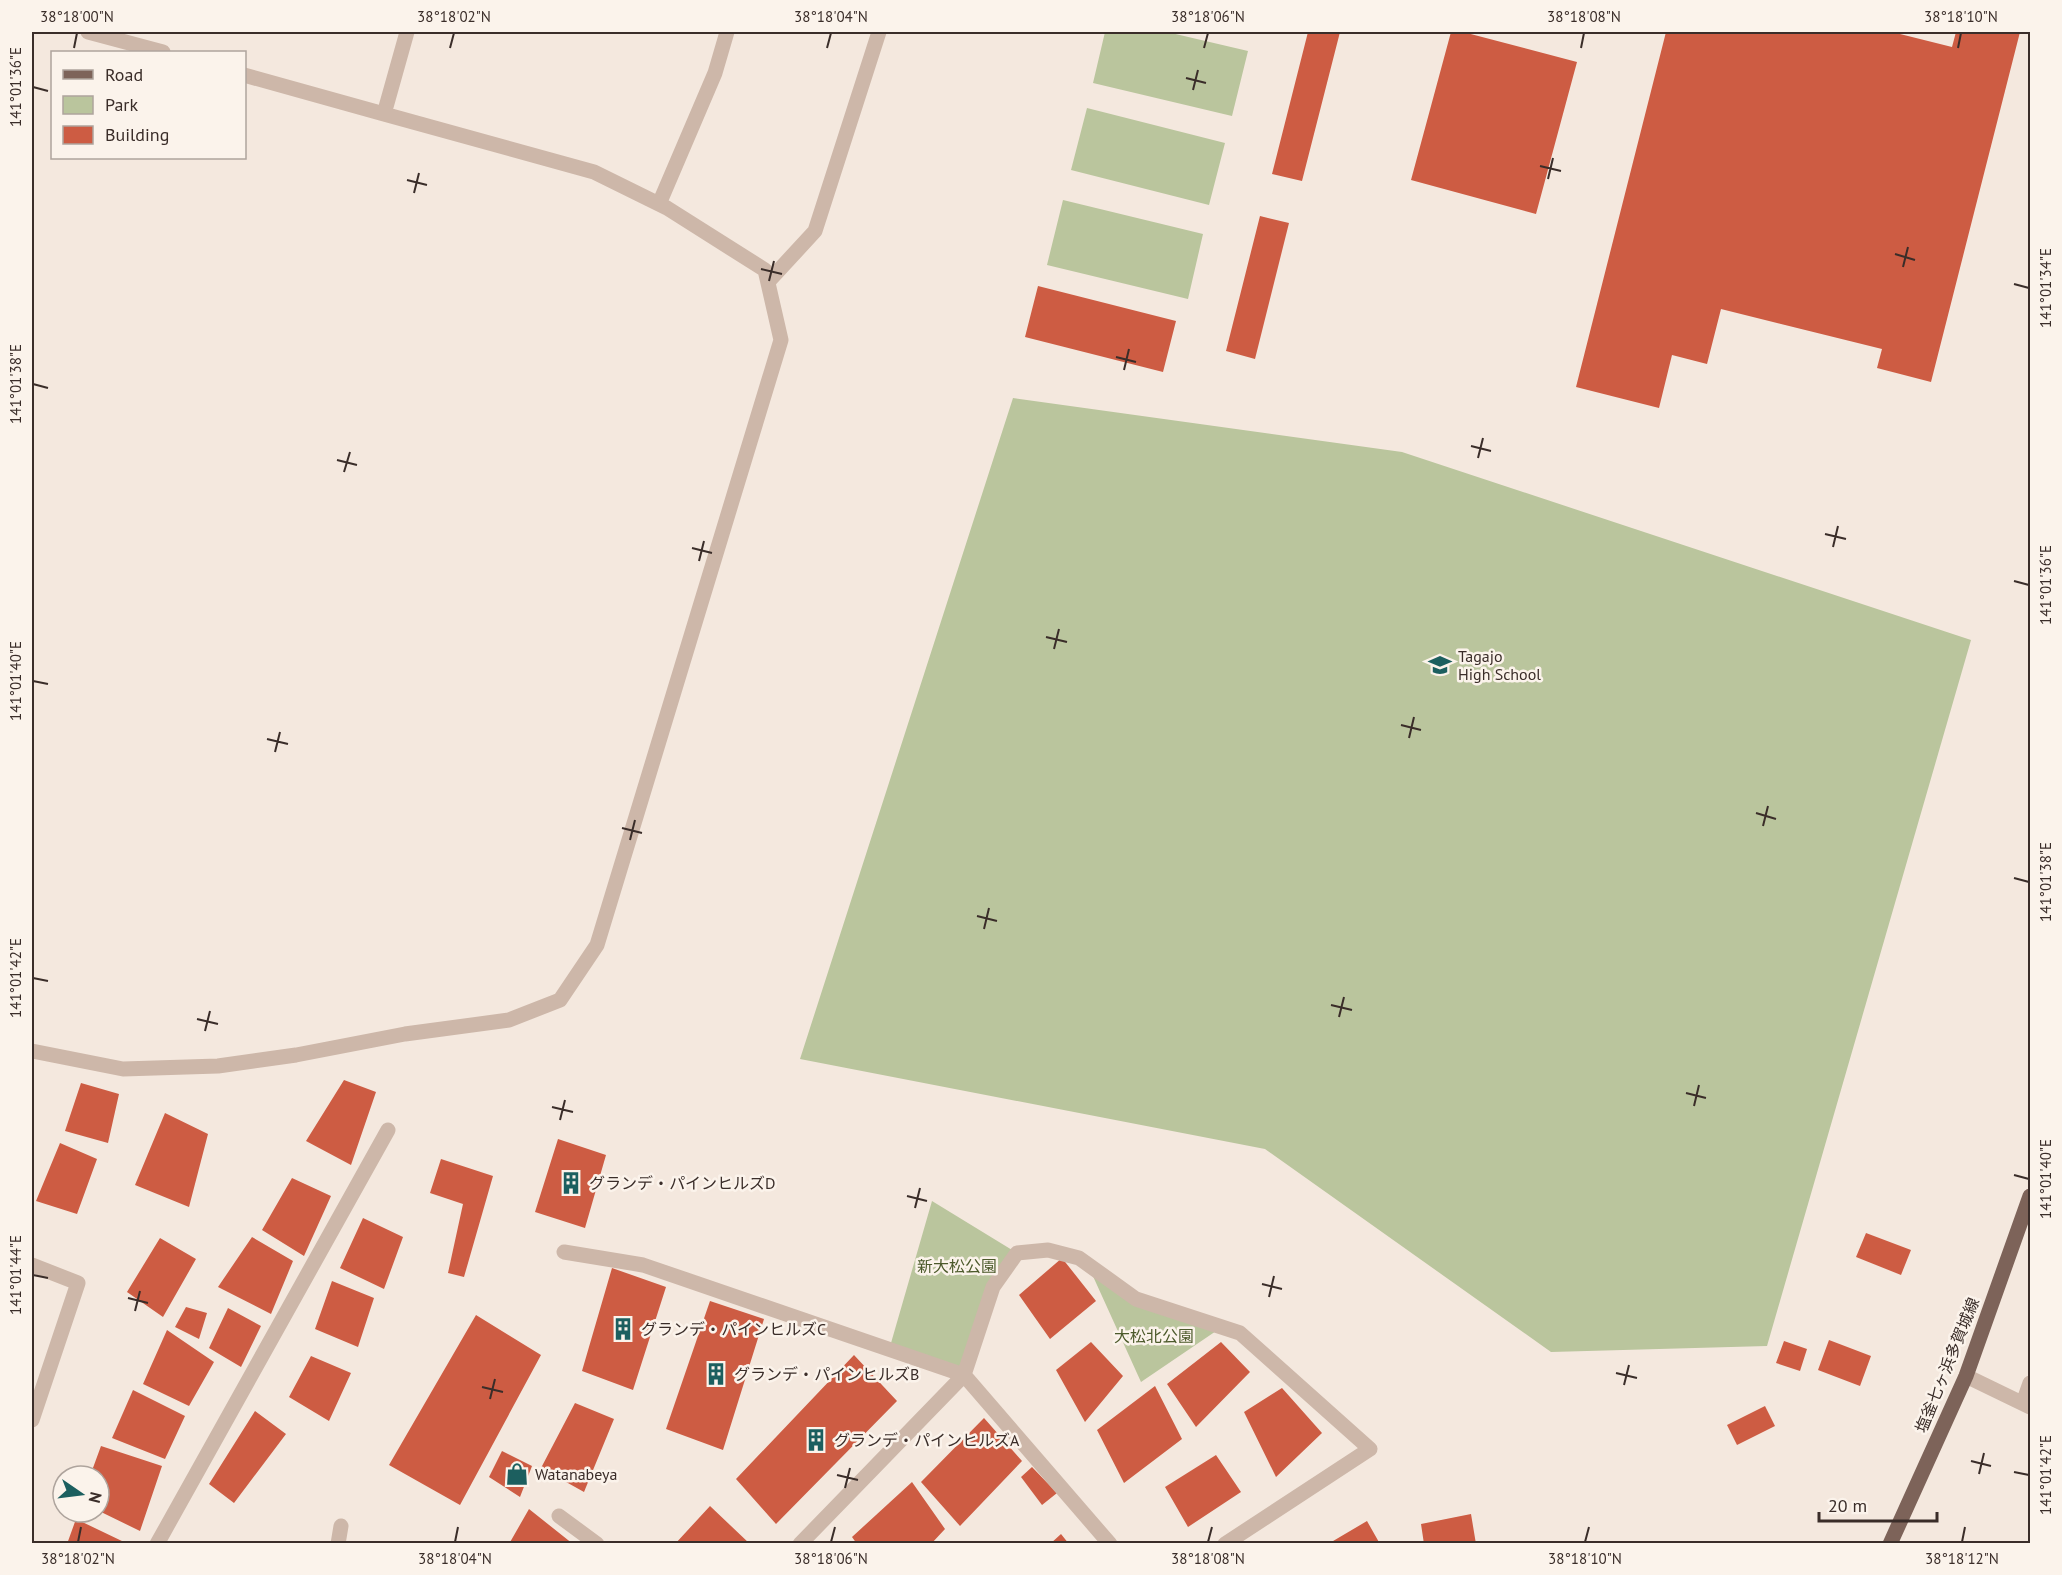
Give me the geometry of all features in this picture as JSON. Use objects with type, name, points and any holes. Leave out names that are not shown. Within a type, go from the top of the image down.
[{"type":"main road","name":"塩釜七ヶ浜多賀城線","points":[[1890,1544],[1965,1376],[2031,1196]]},
{"type":"street","points":[[88,32],[159,51]]},
{"type":"street","points":[[384,114],[407,32]]},
{"type":"street","points":[[658,204],[715,73],[727,32]]},
{"type":"street","points":[[768,282],[815,231],[879,32]]},
{"type":"street","points":[[32,1051],[123,1069],[218,1066],[296,1055],[416,1032],[509,1020],[560,1000],[597,945],[781,340],[765,270],[658,204],[594,172],[246,76]]},
{"type":"street","points":[[157,1544],[388,1130]]},
{"type":"street","points":[[800,1544],[964,1375],[993,1287],[1017,1253],[1048,1250],[1079,1258],[1136,1299],[1240,1333],[1370,1449],[1225,1544]]},
{"type":"street","points":[[564,1252],[643,1265],[964,1375],[1110,1544]]},
{"type":"street","points":[[32,1265],[78,1283],[32,1420]]},
{"type":"street","points":[[1965,1376],[2027,1405],[2031,1383]]},
{"type":"street","points":[[559,1516],[597,1544]]},
{"type":"street","points":[[338,1544],[341,1526]]},
{"type":"green space","points":[[1105,32],[1167,32],[1248,51],[1232,116],[1093,83]]},
{"type":"green space","points":[[1087,108],[1225,143],[1209,205],[1071,170]]},
{"type":"green space","points":[[1063,200],[1203,234],[1188,299],[1047,265]]},
{"type":"green space","points":[[1013,398],[1402,452],[1971,640],[1767,1346],[1551,1352],[1265,1149],[800,1059]]},
{"type":"green space","name":"新大松公園","points":[[932,1201],[1017,1253],[993,1287],[964,1375],[891,1343]]},
{"type":"green space","name":"大松北公園","points":[[1087,1263],[1136,1299],[1222,1327],[1141,1382]]},
{"type":"building","points":[[1308,32],[1340,32],[1302,181],[1272,174]]},
{"type":"building","points":[[1451,32],[1463,32],[1577,62],[1536,214],[1411,180]]},
{"type":"building","points":[[1666,32],[1892,32],[1952,47],[1956,32],[2020,32],[1931,382],[1877,368],[1882,349],[1721,309],[1707,364],[1672,355],[1659,408],[1576,387]]},
{"type":"building","points":[[1260,216],[1289,223],[1255,359],[1226,351]]},
{"type":"building","points":[[1038,286],[1176,321],[1163,372],[1025,337]]},
{"type":"building","points":[[344,1080],[376,1092],[351,1165],[306,1141]]},
{"type":"building","points":[[81,1083],[119,1094],[108,1143],[65,1131]]},
{"type":"building","points":[[165,1113],[208,1134],[189,1207],[135,1185]]},
{"type":"building","name":"グランデ・パインヒルズD","points":[[558,1139],[606,1155],[585,1228],[535,1212]]},
{"type":"building","points":[[60,1143],[97,1159],[77,1214],[36,1201]]},
{"type":"building","points":[[441,1159],[493,1176],[464,1277],[448,1273],[463,1204],[430,1193]]},
{"type":"building","points":[[292,1178],[331,1196],[304,1256],[262,1230]]},
{"type":"building","points":[[363,1218],[403,1237],[384,1289],[340,1268]]},
{"type":"building","points":[[1866,1233],[1911,1250],[1901,1275],[1856,1257]]},
{"type":"building","points":[[252,1237],[293,1261],[271,1314],[218,1287]]},
{"type":"building","points":[[160,1238],[196,1259],[163,1317],[127,1292]]},
{"type":"building","points":[[1062,1258],[1096,1301],[1050,1339],[1019,1295]]},
{"type":"building","name":"グランデ・パインヒルズC","points":[[612,1268],[666,1287],[633,1390],[582,1371]]},
{"type":"building","points":[[332,1281],[374,1298],[358,1347],[315,1329]]},
{"type":"building","name":"グランデ・パインヒルズB","points":[[710,1301],[764,1319],[723,1450],[666,1429]]},
{"type":"building","points":[[186,1307],[207,1313],[199,1339],[175,1327]]},
{"type":"building","points":[[228,1308],[261,1326],[241,1367],[209,1348]]},
{"type":"building","points":[[476,1315],[541,1355],[460,1505],[389,1465]]},
{"type":"building","points":[[167,1330],[214,1362],[189,1406],[143,1384]]},
{"type":"building","points":[[1829,1340],[1871,1356],[1860,1386],[1818,1370]]},
{"type":"building","points":[[1784,1341],[1807,1349],[1800,1371],[1776,1363]]},
{"type":"building","points":[[1091,1342],[1123,1376],[1085,1422],[1056,1370]]},
{"type":"building","points":[[1221,1342],[1250,1372],[1196,1427],[1167,1384]]},
{"type":"building","name":"グランデ・パインヒルズA","points":[[854,1355],[897,1401],[776,1524],[736,1479]]},
{"type":"building","points":[[311,1356],[351,1373],[329,1421],[289,1397]]},
{"type":"building","points":[[1155,1386],[1182,1439],[1124,1483],[1097,1430]]},
{"type":"building","points":[[1282,1388],[1322,1433],[1276,1477],[1244,1412]]},
{"type":"building","points":[[133,1390],[185,1416],[165,1459],[112,1438]]},
{"type":"building","points":[[575,1403],[614,1419],[584,1492],[541,1468]]},
{"type":"building","points":[[1765,1406],[1775,1426],[1737,1445],[1727,1425]]},
{"type":"building","points":[[255,1411],[286,1434],[234,1503],[209,1484]]},
{"type":"building","points":[[984,1418],[1022,1461],[960,1526],[921,1482]]},
{"type":"building","points":[[101,1446],[162,1466],[140,1531],[111,1517],[111,1464],[94,1464]]},
{"type":"building","points":[[502,1451],[532,1466],[520,1497],[489,1477]]},
{"type":"building","points":[[1216,1455],[1241,1492],[1188,1527],[1165,1487]]},
{"type":"building","points":[[1032,1467],[1057,1493],[1042,1505],[1021,1477]]},
{"type":"building","points":[[912,1482],[945,1529],[931,1544],[857,1544],[852,1537]]},
{"type":"building","points":[[710,1506],[750,1544],[675,1544]]},
{"type":"building","points":[[529,1509],[573,1544],[509,1544]]},
{"type":"building","points":[[1471,1514],[1476,1544],[1424,1544],[1421,1524]]},
{"type":"building","points":[[1367,1521],[1380,1544],[1328,1544]]},
{"type":"building","points":[[74,1524],[86,1524],[124,1542],[124,1544],[67,1544]]},
{"type":"building","points":[[1061,1534],[1069,1544],[1050,1544]]},
{"type":"place","name":"Tagajo High School","points":[[1440,665]]},
{"type":"place","name":"グランデ・パインヒルズD","points":[[571,1183]]},
{"type":"place","name":"グランデ・パインヒルズC","points":[[623,1329]]},
{"type":"place","name":"グランデ・パインヒルズB","points":[[716,1374]]},
{"type":"place","name":"グランデ・パインヒルズA","points":[[816,1440]]},
{"type":"place","name":"Watanabeya","points":[[517,1474]]}]
